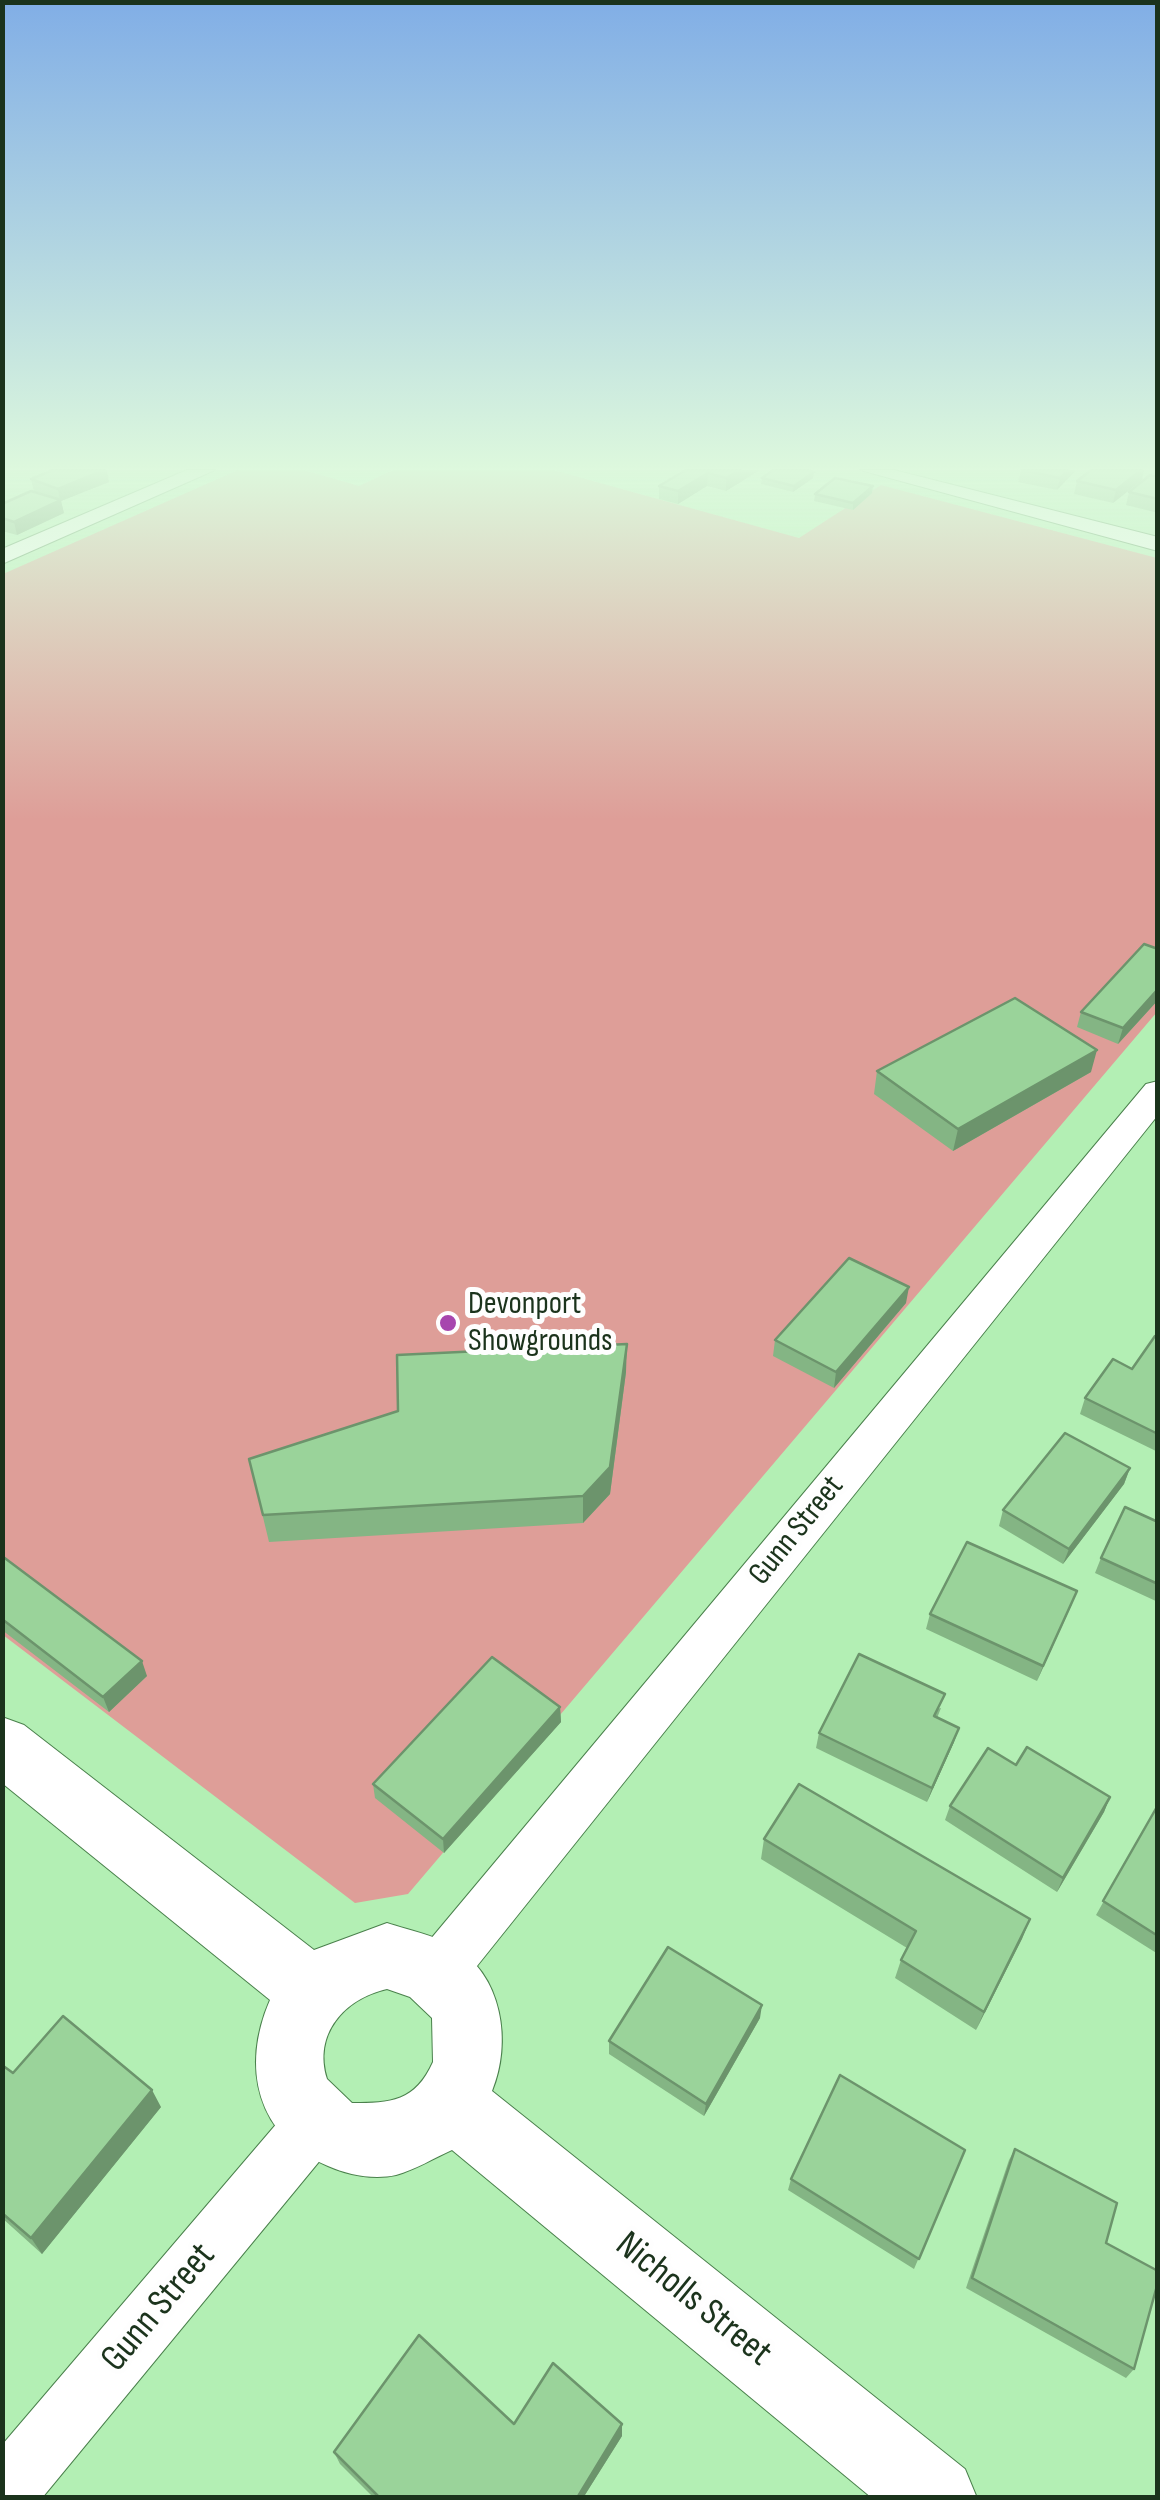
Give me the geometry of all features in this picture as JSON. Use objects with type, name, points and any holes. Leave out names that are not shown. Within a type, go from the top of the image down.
[{"type":"street","name":"Gunn Street","points":[[438,1972],[1158,1092]]},
{"type":"street","points":[[2,1745],[312,1991]]},
{"type":"street","points":[[387,1956],[414,1960],[438,1972],[466,2008],[472,2031],[468,2068],[451,2102],[428,2125],[400,2139],[370,2143],[340,2136],[316,2121],[298,2099],[290,2072],[289,2044],[297,2016],[312,1991],[334,1972],[359,1959],[387,1956]]},
{"type":"street","name":"Nicholls Street","points":[[451,2102],[936,2498]]},
{"type":"street","name":"Gunn Street","points":[[2,2496],[316,2121]]},
{"type":"shaded area","name":"Devonport Showgrounds","points":[[3,587],[1157,587],[1157,1012],[408,1894],[355,1903],[3,1635]]},
{"type":"building","points":[[1144,944],[1158,949],[1158,989],[1123,1028],[1081,1012]]},
{"type":"building","points":[[1015,998],[1097,1050],[958,1129],[877,1071]]},
{"type":"building","points":[[849,1258],[909,1287],[836,1372],[775,1340]]},
{"type":"building","points":[[1155,1336],[1158,1434],[1085,1398],[1113,1359],[1132,1369]]},
{"type":"building","points":[[627,1344],[610,1467],[583,1496],[263,1515],[249,1459],[398,1411],[397,1355]]},
{"type":"building","points":[[1065,1433],[1130,1468],[1069,1549],[1003,1510]]},
{"type":"building","points":[[1125,1507],[1158,1522],[1158,1584],[1101,1558]]},
{"type":"building","points":[[967,1542],[1077,1591],[1043,1666],[930,1614]]},
{"type":"building","points":[[2,1556],[142,1661],[103,1697],[2,1619]]},
{"type":"building","points":[[859,1654],[945,1694],[934,1716],[959,1728],[932,1788],[819,1733]]},
{"type":"building","points":[[492,1657],[560,1707],[443,1839],[373,1784]]},
{"type":"building","points":[[1027,1747],[1110,1797],[1063,1878],[950,1806],[988,1748],[1016,1765]]},
{"type":"building","points":[[799,1784],[1030,1919],[984,2012],[901,1960],[916,1931],[764,1839]]},
{"type":"building","points":[[1158,1805],[1158,1936],[1103,1901]]},
{"type":"building","points":[[668,1947],[762,2005],[706,2104],[609,2041]]},
{"type":"building","points":[[63,2016],[152,2090],[31,2238],[2,2213],[2,2065],[13,2073]]},
{"type":"building","points":[[840,2075],[965,2150],[919,2259],[791,2179]]},
{"type":"building","points":[[1015,2149],[1117,2203],[1106,2243],[1158,2271],[1134,2369],[972,2278]]},
{"type":"building","points":[[419,2335],[514,2424],[553,2363],[622,2424],[577,2498],[380,2498],[334,2452]]},
{"type":"place","name":"Devonport Showgrounds","points":[[448,1323]]}]
